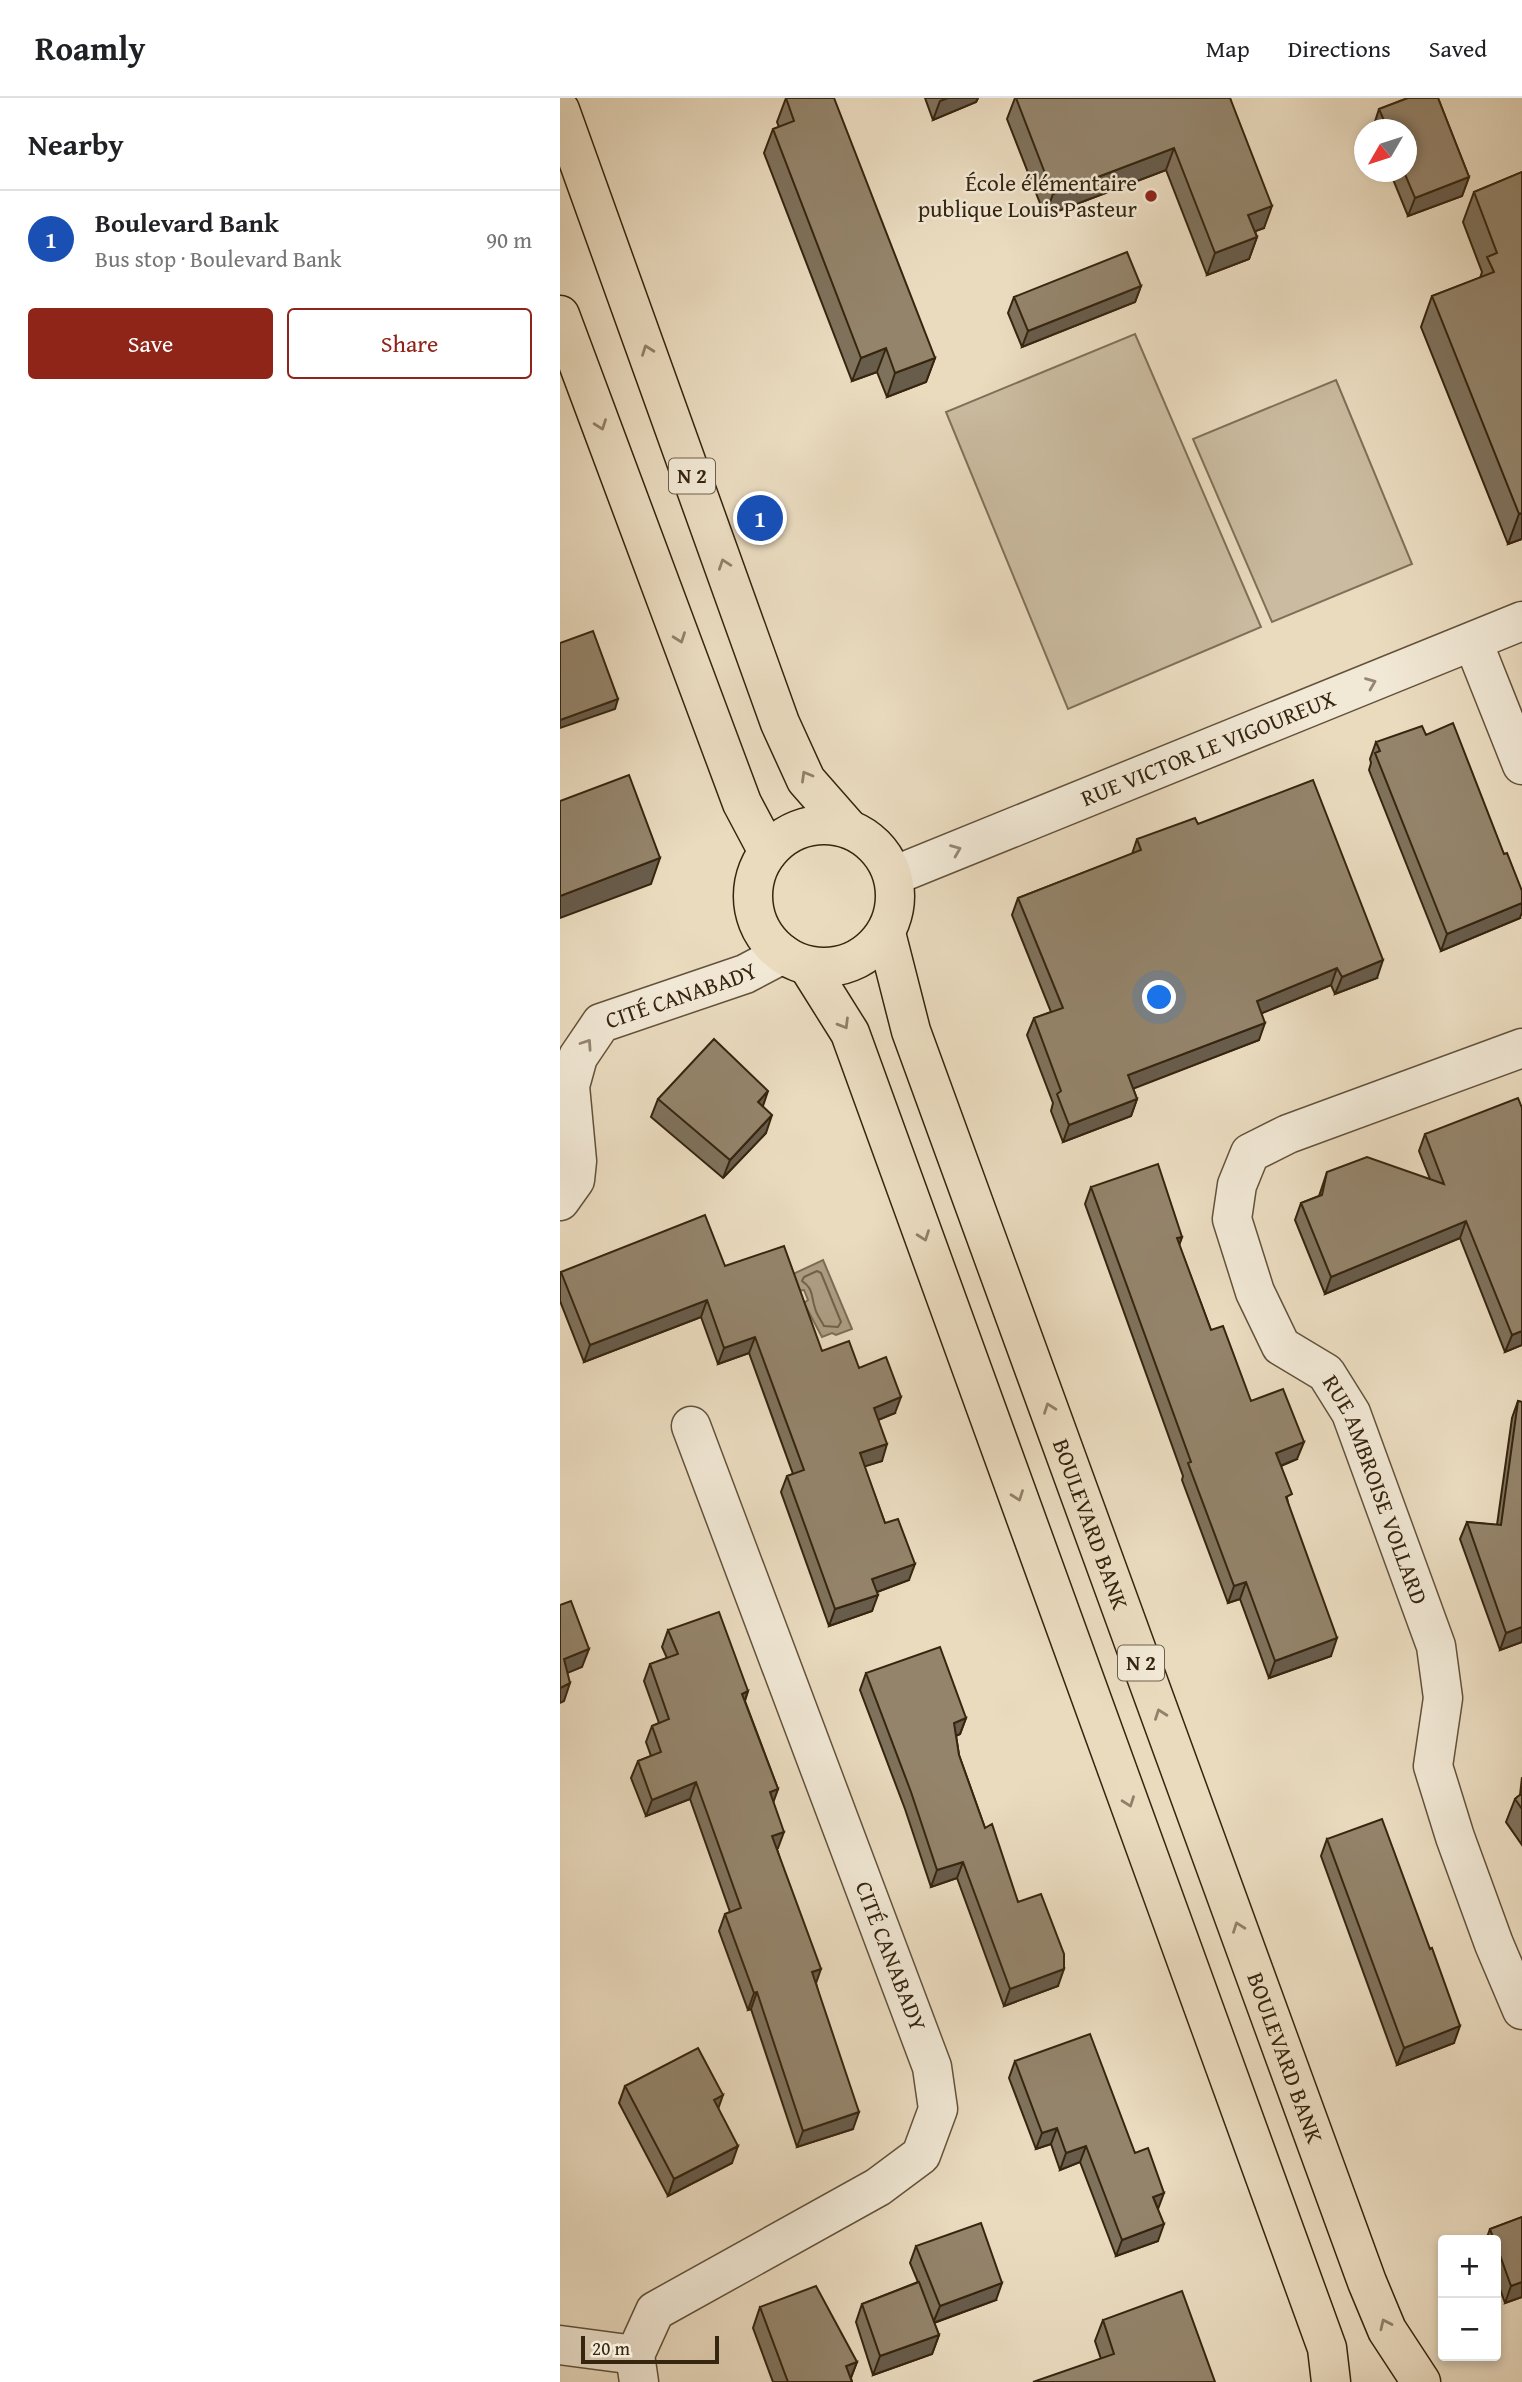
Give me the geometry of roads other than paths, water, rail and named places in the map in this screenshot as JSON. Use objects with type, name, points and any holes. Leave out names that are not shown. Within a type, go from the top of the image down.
[{"type":"main road","name":"N 2","points":[[560,110],[780,723],[806,780],[849,829],[868,839],[883,856],[893,876],[896,895],[894,915],[886,933]]},
{"type":"main road","points":[[560,315],[742,803],[768,852],[784,836],[804,828],[827,824],[849,829]]},
{"type":"main road","name":"N 2","points":[[768,852],[757,872],[753,895],[756,917],[767,938],[795,960],[850,1033],[1327,2348],[1331,2382]]},
{"type":"main road","points":[[795,960],[830,968],[852,962],[872,950],[886,933]]},
{"type":"main road","name":"BOULEVARD BANK","points":[[886,933],[911,1031],[1367,2282],[1387,2330],[1422,2382]]},
{"type":"street","name":"RUE VICTOR LE VIGOUREUX","points":[[893,876],[1522,621]]},
{"type":"street","points":[[1473,642],[1522,765]]},
{"type":"street","name":"CITÉ CANABADY","points":[[560,1202],[575,1180],[577,1161],[570,1086],[578,1057],[601,1023],[745,974],[795,960]]},
{"type":"street","name":"RUE AMBROISE VOLLARD","points":[[1522,1048],[1287,1134],[1250,1153],[1237,1185],[1232,1219],[1255,1292],[1281,1346],[1326,1373],[1351,1413],[1436,1646],[1443,1698],[1433,1766],[1455,1837],[1494,1944],[1522,2010]]},
{"type":"street","name":"CITÉ CANABADY","points":[[560,2345],[637,2369],[655,2311],[878,2187],[921,2155],[937,2109],[932,2067],[691,1426]]},
{"type":"water","points":[[823,1260],[852,1329],[822,1337],[804,1303],[808,1300],[804,1290],[798,1291],[791,1275]]},
{"type":"place","name":"École élémentaire publique Louis Pasteur","points":[[1151,196]]},
{"type":"place","name":"Boulevard Bank","points":[[760,518]]}]
